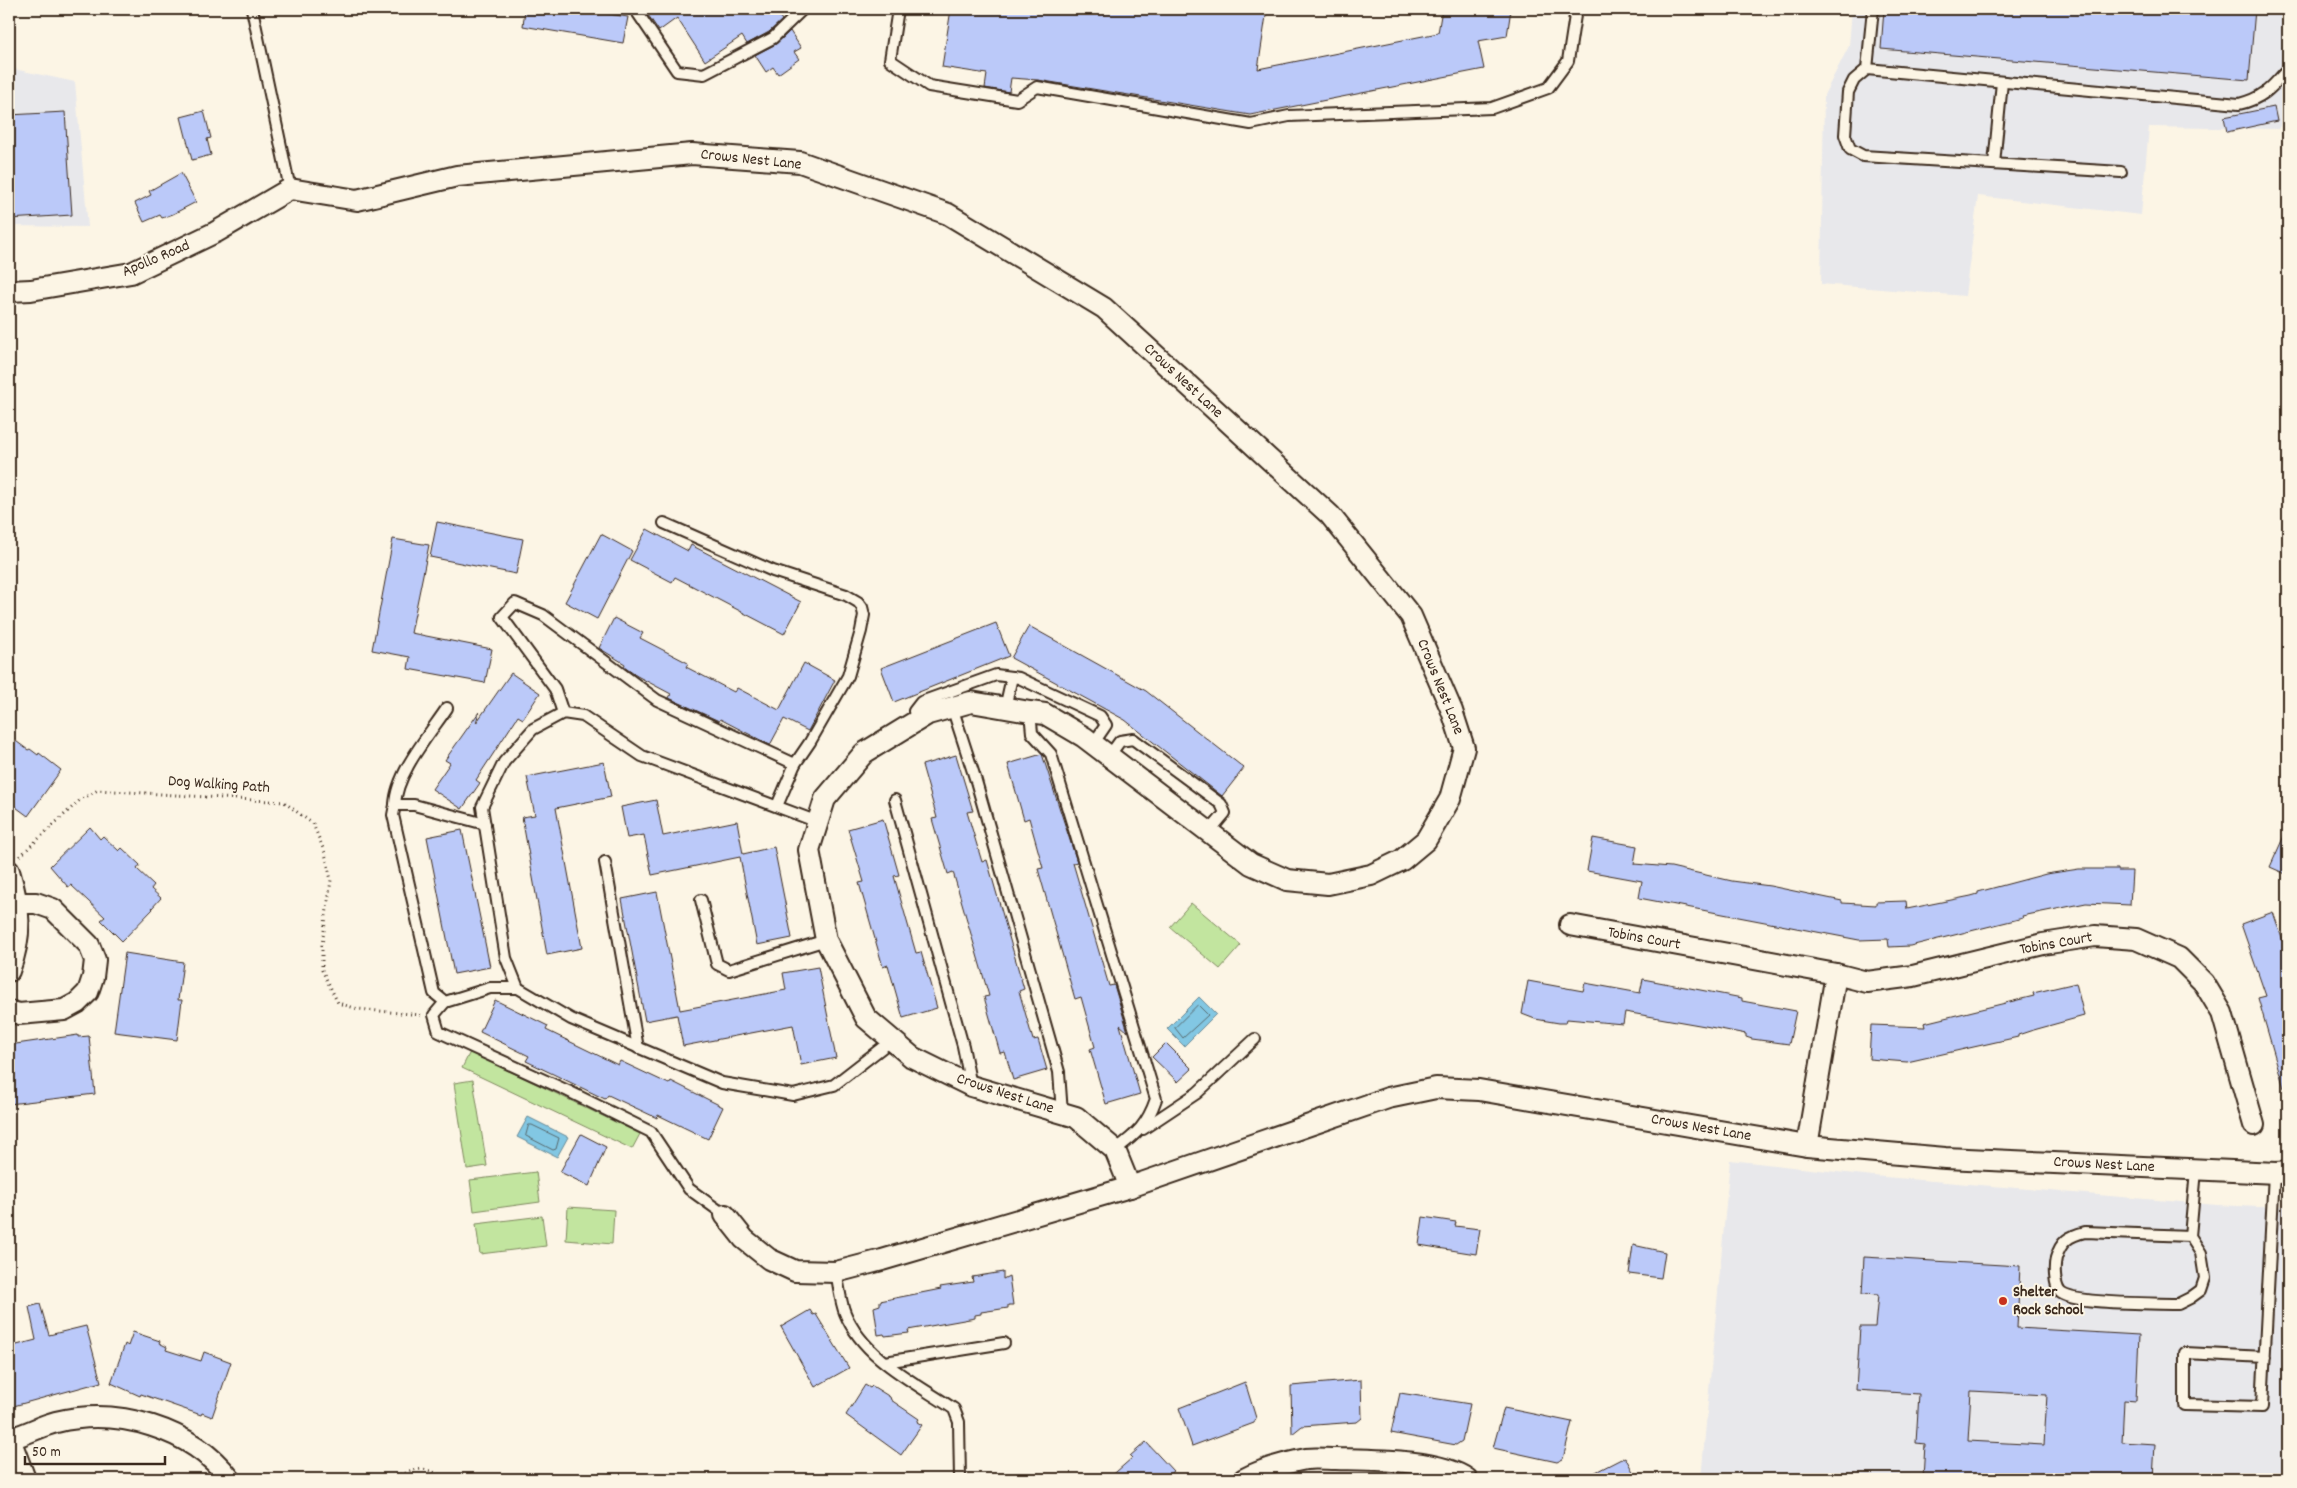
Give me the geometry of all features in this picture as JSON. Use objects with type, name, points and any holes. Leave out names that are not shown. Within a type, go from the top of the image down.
[{"type":"street","name":"Crows Nest Lane","points":[[290,188],[357,200],[457,176],[692,154],[800,162],[948,214],[1104,308],[1330,515],[1411,616],[1452,710],[1464,748],[1450,799],[1426,840],[1402,860],[1371,875],[1328,884],[1287,880],[1251,864],[1093,744],[1045,714],[971,702],[928,714],[864,753],[825,800],[809,850],[826,940],[866,1018],[912,1058],[971,1086],[1076,1117],[1116,1150],[1130,1187]]},
{"type":"street","name":"Apollo Road","points":[[9,291],[31,290],[131,273],[216,232],[290,188]]},
{"type":"street","points":[[9,971],[15,954],[19,930],[18,904],[11,866]]},
{"type":"street","points":[[9,1011],[19,1014],[64,1010],[77,1003],[88,992],[94,977],[96,960],[89,945],[53,909],[36,903],[18,904]]},
{"type":"street","name":"Tobins Court","points":[[1570,925],[1836,974],[1867,982],[1913,976],[2043,944],[2086,937],[2136,939],[2179,958],[2204,983],[2222,1013],[2254,1125]]},
{"type":"street","points":[[1807,1146],[1836,974]]},
{"type":"street","name":"Crows Nest Lane","points":[[725,1215],[744,1239],[769,1259],[795,1271],[836,1272],[1130,1187],[1388,1098],[1436,1088],[1479,1090],[1807,1146],[1945,1158],[2196,1170],[2281,1172]]},
{"type":"street","points":[[25,1479],[10,1439],[56,1422],[89,1418],[125,1419],[150,1425],[176,1436],[202,1452],[230,1479]]},
{"type":"street","points":[[1244,1479],[1259,1471],[1307,1459],[1367,1460],[1423,1464],[1460,1474],[1467,1479]]},
{"type":"lane","points":[[252,9],[290,188]]},
{"type":"lane","points":[[635,9],[677,71],[704,74],[773,38],[803,9]]},
{"type":"lane","points":[[898,9],[890,60],[929,86],[1017,100],[1038,87],[1251,124],[1289,116],[1492,108],[1548,88],[1568,61],[1576,9]]},
{"type":"lane","points":[[1873,9],[1867,69],[1854,80],[1848,92],[1844,135],[1850,149],[1863,156],[2121,172]]},
{"type":"lane","points":[[1867,69],[2239,104],[2255,100],[2269,90],[2288,69]]},
{"type":"lane","points":[[1994,164],[2002,82]]},
{"type":"lane","points":[[664,523],[773,571],[846,594],[862,607],[864,615],[848,676],[795,764],[777,806]]},
{"type":"lane","points":[[563,713],[555,689],[502,616],[515,603],[543,615],[657,700],[795,764]]},
{"type":"lane","points":[[916,721],[914,711],[921,702],[996,676],[1012,677],[1019,678],[1100,716],[1106,725],[1093,744]]},
{"type":"lane","points":[[1005,708],[1012,677]]},
{"type":"lane","points":[[952,707],[976,781],[1059,1072],[1062,1113]]},
{"type":"lane","points":[[445,1002],[434,993],[393,815],[395,794],[406,770],[447,708]]},
{"type":"lane","points":[[1030,712],[1032,732],[1051,754],[1156,1099],[1151,1114],[1140,1131]]},
{"type":"lane","points":[[518,988],[506,958],[482,807],[504,762],[533,729],[563,713],[583,716],[642,756],[818,822]]},
{"type":"lane","points":[[1109,756],[1120,741],[1133,738],[1221,804],[1225,813],[1209,832]]},
{"type":"lane","points":[[895,800],[963,1046],[971,1086]]},
{"type":"lane","points":[[395,805],[414,805],[485,824]]},
{"type":"lane","points":[[605,862],[638,1048]]},
{"type":"lane","points":[[701,900],[718,964],[728,970],[826,940]]},
{"type":"lane","points":[[725,1215],[689,1189],[651,1132],[568,1090],[439,1032],[434,1015],[445,1002],[490,988],[518,988],[571,1020],[722,1083],[793,1095],[834,1085],[892,1040]]},
{"type":"lane","points":[[1116,1150],[1140,1131],[1197,1093],[1255,1039]]},
{"type":"lane","points":[[2190,1236],[2085,1232],[2071,1235],[2062,1244],[2056,1260],[2056,1280],[2060,1291],[2070,1298],[2085,1300],[2178,1304],[2201,1290],[2204,1278],[2201,1253],[2190,1236],[2196,1170]]},
{"type":"lane","points":[[2265,1356],[2185,1353],[2185,1405],[2262,1407],[2281,1172]]},
{"type":"lane","points":[[836,1272],[844,1312],[855,1334],[871,1353],[954,1410],[959,1422],[960,1479]]},
{"type":"lane","points":[[885,1362],[1004,1343]]},
{"type":"path","name":"Dog Walking Path","points":[[11,866],[80,800],[98,790],[284,802],[314,824],[325,853],[331,880],[322,945],[322,970],[338,1003],[358,1009],[386,1013],[434,1015]]},
{"type":"path","points":[[391,1479],[412,1468],[435,1472],[444,1479]]},
{"type":"shaded area","points":[[1852,9],[2288,9],[2288,114],[2278,129],[2149,127],[2141,215],[1978,196],[1965,296],[1821,284],[1824,95],[1849,46]]},
{"type":"shaded area","points":[[9,68],[75,82],[88,227],[9,226]]},
{"type":"shaded area","name":"Shelter Rock School","points":[[1730,1160],[1873,1176],[2217,1205],[2288,1206],[2288,1479],[1701,1479]]},
{"type":"green space","points":[[1191,903],[1241,945],[1220,969],[1170,927]]},
{"type":"green space","points":[[470,1052],[640,1134],[632,1149],[462,1068]]},
{"type":"green space","points":[[473,1080],[487,1166],[467,1169],[454,1083]]},
{"type":"green space","points":[[536,1172],[540,1202],[474,1211],[470,1180]]},
{"type":"green space","points":[[568,1207],[614,1210],[612,1244],[566,1240]]},
{"type":"green space","points":[[542,1216],[546,1246],[480,1254],[476,1224]]},
{"type":"water","points":[[1199,997],[1216,1014],[1184,1046],[1167,1029]]},
{"type":"water","points":[[528,1117],[568,1137],[557,1157],[517,1137]]},
{"type":"building","points":[[525,9],[576,9],[628,17],[623,43],[523,26]]},
{"type":"building","points":[[644,9],[774,9],[782,20],[769,32],[747,44],[742,36],[705,61],[677,18],[659,31]]},
{"type":"building","points":[[951,9],[1267,9],[1258,69],[1438,33],[1442,9],[1511,9],[1507,36],[1478,41],[1484,69],[1250,115],[1038,80],[1011,78],[1009,92],[985,88],[987,74],[942,67]]},
{"type":"building","points":[[1884,9],[2255,9],[2249,80],[1881,49]]},
{"type":"building","points":[[790,31],[801,48],[794,52],[799,59],[778,74],[773,67],[766,72],[755,55],[776,44]]},
{"type":"building","points":[[2274,107],[2277,121],[2227,132],[2224,117]]},
{"type":"building","points":[[204,111],[211,138],[207,139],[211,155],[192,160],[181,117]]},
{"type":"building","points":[[65,112],[72,215],[9,219],[9,115]]},
{"type":"building","points":[[181,173],[196,202],[173,214],[162,218],[160,215],[144,222],[135,203],[151,195],[149,191]]},
{"type":"building","points":[[437,522],[523,539],[516,574],[430,557]]},
{"type":"building","points":[[647,529],[688,551],[691,545],[801,602],[784,634],[675,577],[672,582],[630,560]]},
{"type":"building","points":[[601,534],[632,551],[597,619],[565,602]]},
{"type":"building","points":[[393,539],[429,545],[411,633],[492,649],[485,683],[408,669],[410,657],[372,650]]},
{"type":"building","points":[[614,618],[643,633],[640,638],[688,663],[686,667],[734,692],[737,688],[779,710],[804,663],[835,680],[808,731],[784,719],[770,745],[720,719],[719,721],[669,698],[671,694],[637,676],[624,667],[625,664],[599,648]]},
{"type":"building","points":[[996,623],[1009,656],[894,702],[881,668]]},
{"type":"building","points":[[1029,626],[1146,691],[1244,768],[1222,796],[1125,720],[1011,658]]},
{"type":"building","points":[[511,673],[540,693],[523,719],[518,716],[476,780],[480,783],[462,809],[432,789],[450,763],[445,760],[479,712],[476,723]]},
{"type":"building","points":[[9,736],[28,750],[30,749],[38,755],[39,753],[61,770],[28,816],[9,802]]},
{"type":"building","points":[[1042,754],[1077,862],[1073,863],[1109,986],[1114,985],[1128,1032],[1120,1025],[1140,1094],[1106,1104],[1090,1049],[1095,1047],[1081,997],[1075,999],[1038,869],[1043,868],[1029,818],[1024,820],[1008,764]]},
{"type":"building","points":[[956,755],[973,811],[967,812],[982,862],[987,860],[1024,989],[1019,991],[1033,1040],[1038,1039],[1047,1070],[1013,1080],[1005,1052],[1000,1053],[984,997],[989,996],[953,872],[948,874],[932,819],[937,818],[922,765]]},
{"type":"building","points":[[604,762],[611,797],[556,808],[582,948],[547,955],[522,817],[535,815],[527,777]]},
{"type":"building","points":[[656,800],[663,836],[737,821],[743,854],[774,847],[792,938],[757,945],[740,857],[652,875],[644,835],[627,838],[621,807]]},
{"type":"building","points":[[883,819],[899,875],[894,876],[916,953],[921,952],[937,1008],[903,1018],[888,965],[883,967],[859,883],[864,882],[848,829]]},
{"type":"building","points":[[90,827],[100,839],[103,836],[119,851],[122,848],[140,865],[137,869],[154,885],[151,889],[161,898],[122,941],[101,920],[105,917],[71,885],[68,887],[50,866]]},
{"type":"building","points":[[2288,827],[2288,875],[2270,867]]},
{"type":"building","points":[[462,830],[490,967],[454,974],[427,837]]},
{"type":"building","points":[[1593,838],[1637,846],[1634,864],[1671,867],[1732,881],[1770,886],[1842,901],[1842,903],[1876,905],[1876,902],[1906,901],[1907,909],[1971,896],[1978,894],[1978,892],[2046,874],[2079,869],[2118,869],[2118,871],[2132,871],[2130,905],[2086,903],[2022,916],[2023,918],[1910,946],[1889,947],[1888,939],[1859,940],[1639,898],[1642,881],[1587,871]]},
{"type":"building","points":[[657,892],[680,1010],[786,990],[783,973],[818,967],[836,1058],[801,1065],[793,1025],[683,1046],[677,1015],[645,1021],[622,899]]},
{"type":"building","points":[[2273,912],[2288,956],[2288,1087],[2284,1088],[2258,998],[2266,996],[2241,924]]},
{"type":"building","points":[[125,953],[183,962],[178,1000],[182,1000],[177,1040],[114,1032]]},
{"type":"building","points":[[1643,979],[1742,998],[1742,1001],[1796,1011],[1789,1044],[1752,1039],[1746,1037],[1746,1034],[1625,1012],[1623,1024],[1567,1019],[1566,1023],[1559,1023],[1535,1019],[1522,1014],[1528,981],[1583,991],[1585,983],[1640,993]]},
{"type":"building","points":[[2076,983],[2084,1016],[2030,1031],[2018,1035],[2018,1037],[1907,1062],[1869,1059],[1871,1025],[1925,1027],[1924,1023],[2034,996],[2033,993]]},
{"type":"building","points":[[495,1000],[548,1026],[546,1030],[618,1065],[620,1061],[669,1084],[671,1081],[723,1107],[708,1139],[658,1115],[657,1118],[608,1095],[605,1099],[526,1061],[529,1056],[480,1032]]},
{"type":"building","points":[[78,1035],[78,1037],[89,1036],[95,1094],[9,1104],[9,1045]]},
{"type":"building","points":[[1166,1043],[1192,1069],[1178,1082],[1152,1057]]},
{"type":"building","points":[[581,1134],[606,1147],[589,1186],[560,1172]]},
{"type":"building","points":[[1423,1217],[1456,1222],[1455,1226],[1480,1229],[1476,1254],[1419,1245]]},
{"type":"building","points":[[1633,1245],[1665,1252],[1661,1278],[1629,1274]]},
{"type":"building","points":[[1864,1257],[2020,1266],[2017,1328],[2139,1335],[2136,1401],[2124,1400],[2122,1442],[2155,1444],[2153,1479],[1923,1479],[1925,1444],[1916,1443],[1919,1394],[1856,1390],[1860,1327],[1875,1327],[1878,1295],[1862,1294]],"holes":[[[1971,1391],[2047,1395],[2044,1445],[1968,1441]]]},
{"type":"building","points":[[1003,1272],[1003,1279],[1009,1276],[1013,1305],[1008,1305],[1008,1308],[981,1312],[981,1314],[975,1315],[975,1318],[908,1330],[909,1333],[878,1335],[874,1307],[880,1305],[880,1301],[941,1289],[940,1287],[973,1282],[972,1277]]},
{"type":"building","points":[[40,1304],[49,1335],[86,1326],[101,1382],[10,1407],[9,1347],[36,1340],[29,1307]]},
{"type":"building","points":[[810,1310],[813,1315],[816,1314],[849,1368],[815,1387],[781,1327]]},
{"type":"building","points":[[133,1332],[160,1341],[159,1343],[167,1347],[166,1350],[201,1361],[204,1352],[231,1362],[212,1417],[141,1394],[140,1396],[111,1383],[125,1344],[128,1346]]},
{"type":"building","points":[[1361,1380],[1362,1418],[1357,1422],[1302,1426],[1292,1434],[1291,1386]]},
{"type":"building","points":[[1245,1382],[1256,1418],[1254,1423],[1192,1446],[1179,1408]]},
{"type":"building","points":[[865,1385],[870,1388],[872,1386],[890,1397],[891,1400],[919,1419],[917,1422],[922,1425],[901,1455],[846,1415]]},
{"type":"building","points":[[1400,1393],[1470,1404],[1462,1441],[1456,1445],[1391,1433]]},
{"type":"building","points":[[1504,1408],[1572,1422],[1563,1459],[1557,1462],[1493,1448]]},
{"type":"building","points":[[1146,1442],[1173,1471],[1164,1479],[1108,1479],[1132,1458],[1130,1456]]},
{"type":"building","points":[[1625,1457],[1637,1479],[1582,1479]]},
{"type":"place","name":"Shelter Rock School","points":[[2003,1301]]}]
